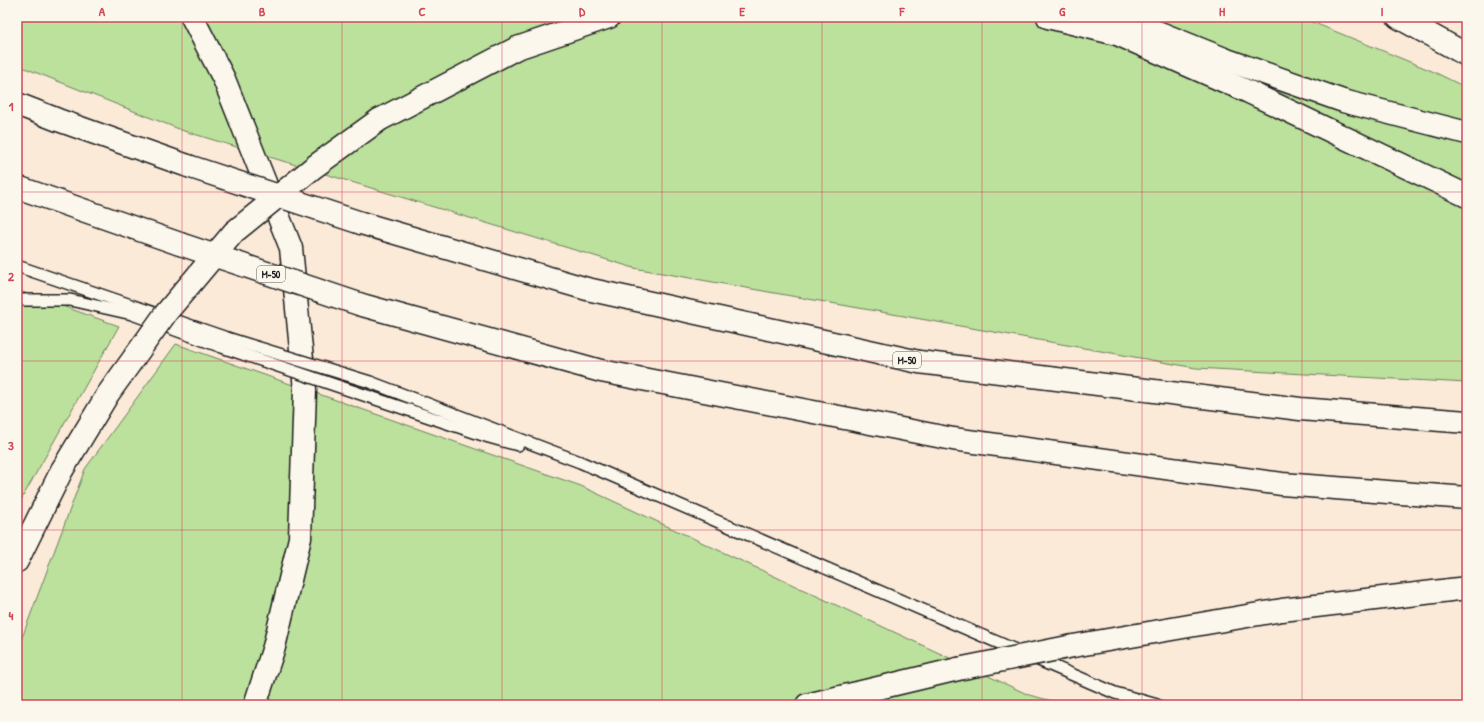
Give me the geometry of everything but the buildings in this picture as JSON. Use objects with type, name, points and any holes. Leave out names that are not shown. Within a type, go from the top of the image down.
[{"type":"highway","points":[[192,17],[224,79],[291,248],[305,390],[300,538],[274,647],[255,705]]},
{"type":"highway","points":[[17,561],[62,470],[108,394],[166,313],[234,232],[314,167],[379,120],[517,48],[608,17]]},
{"type":"highway","points":[[1048,17],[1116,34],[1249,92],[1467,196]]},
{"type":"highway","points":[[1113,17],[1130,21],[1226,60],[1342,101],[1467,133]]},
{"type":"highway","points":[[1398,17],[1467,55]]},
{"type":"highway","name":"M-50","points":[[17,104],[188,166],[361,223],[587,289],[919,362],[1300,409],[1467,422]]},
{"type":"highway","name":"M-50","points":[[17,187],[362,305],[601,371],[953,439],[1282,484],[1467,498]]},
{"type":"highway","points":[[808,705],[958,669],[1073,646],[1282,610],[1467,588]]},
{"type":"lane","points":[[17,266],[367,396],[490,437],[580,462]]},
{"type":"lane","points":[[17,300],[70,300],[117,310],[224,342],[370,382],[580,462],[1108,690],[1158,705]]},
{"type":"green space","points":[[17,17],[1300,17],[1432,71],[1467,88],[1467,383],[1196,368],[634,268],[184,131],[17,65]]},
{"type":"green space","points":[[17,290],[119,326],[17,507]]},
{"type":"green space","points":[[176,344],[581,486],[1029,695],[1068,705],[17,705],[17,651],[85,469]]}]
